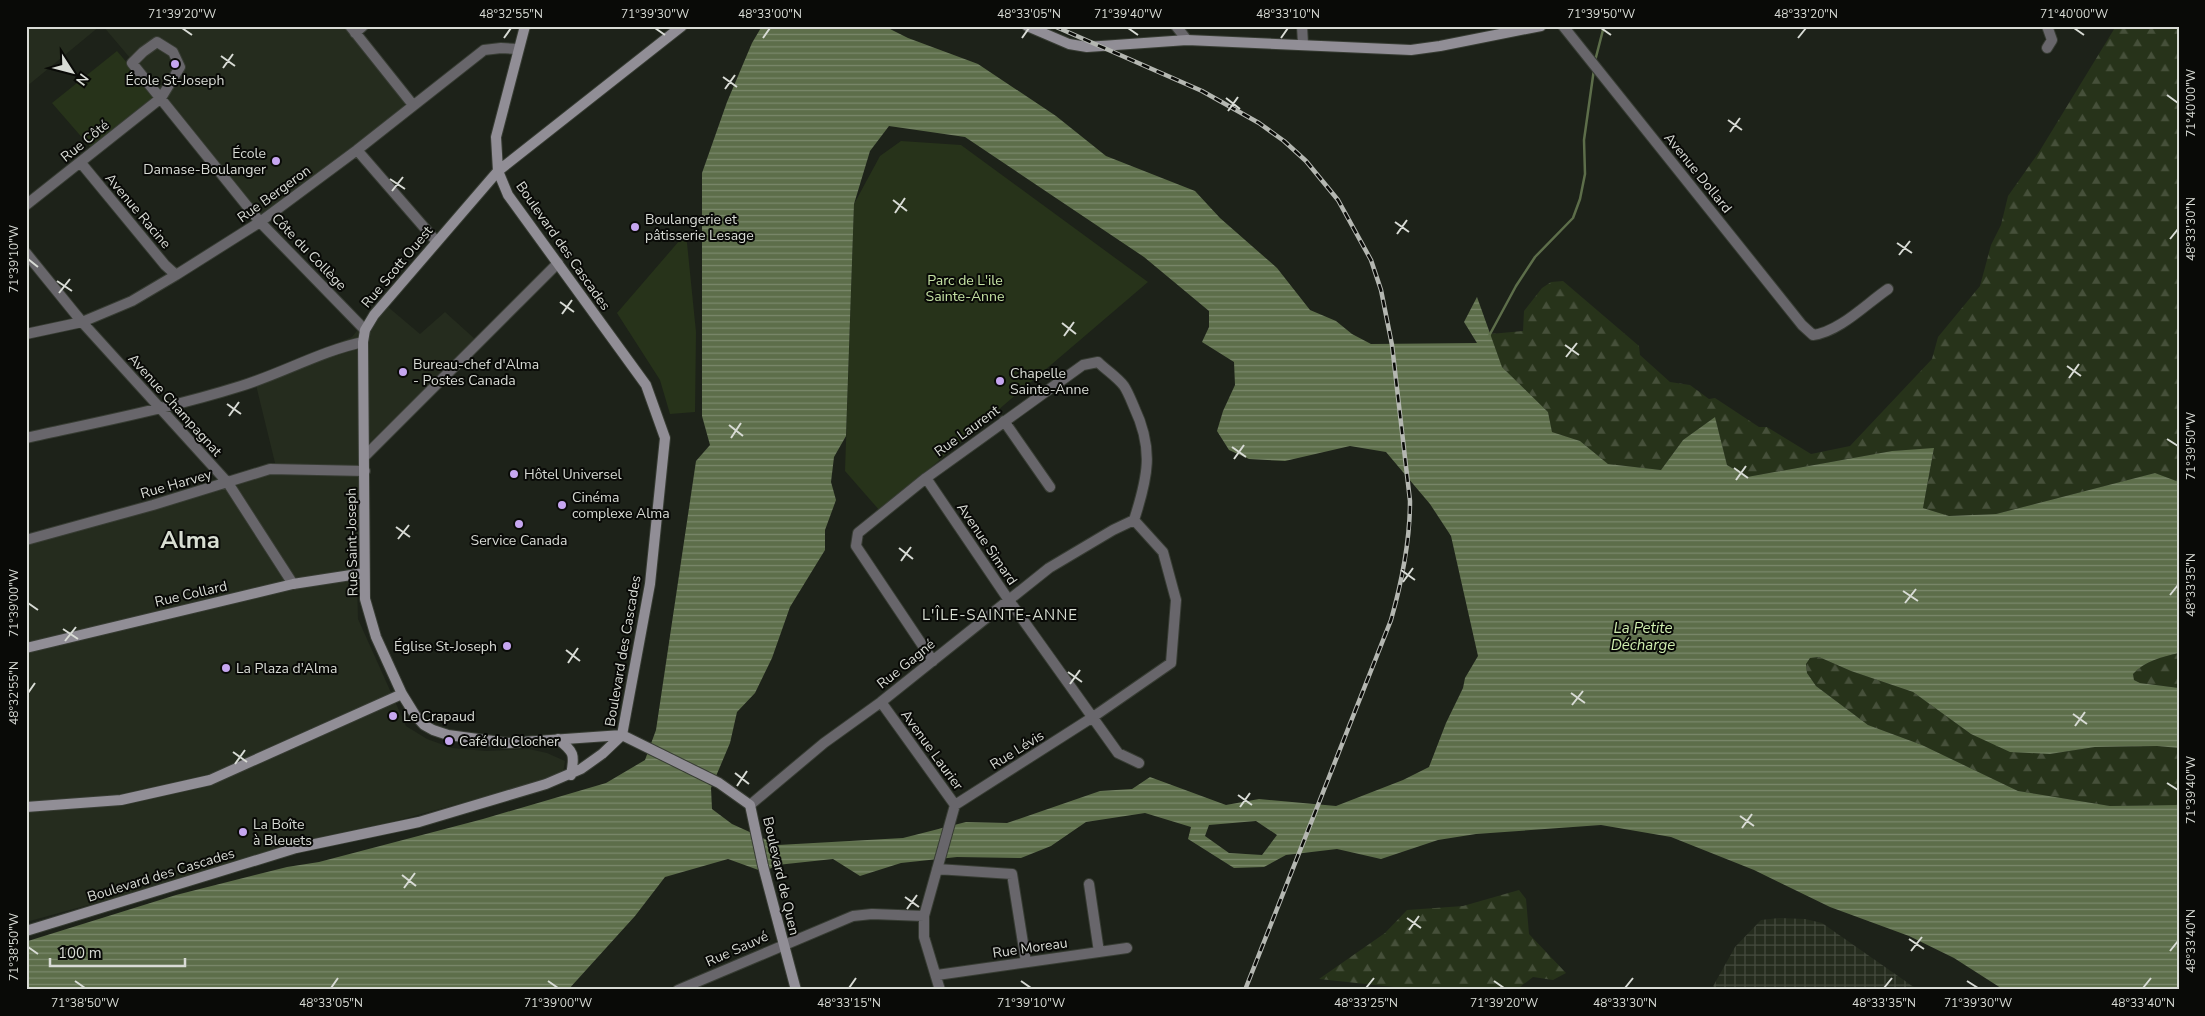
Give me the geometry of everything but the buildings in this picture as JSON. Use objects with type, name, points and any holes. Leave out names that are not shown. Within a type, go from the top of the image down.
[{"type":"street","name":"Boulevard des Cascades","points":[[26,930],[296,848],[420,822],[546,784],[571,775],[602,754],[622,735],[650,584],[665,438],[646,384],[508,195],[498,171],[496,136],[525,26]]},
{"type":"street","name":"Rue Scott Ouest","points":[[363,342],[365,330],[374,316],[436,241],[498,171],[682,26]]},
{"type":"street","points":[[1028,26],[1069,44],[1087,47],[1187,40],[1412,50],[1541,26]]},
{"type":"street","points":[[1176,26],[1187,40]]},
{"type":"street","points":[[1302,26],[1303,44]]},
{"type":"street","name":"Avenue Dollard","points":[[1563,26],[1802,325],[1813,336],[1824,334],[1836,328],[1888,289]]},
{"type":"street","points":[[2047,26],[2052,40],[2047,48]]},
{"type":"street","points":[[356,28],[413,105]]},
{"type":"street","name":"Côte du Collège","points":[[161,98],[180,67],[173,52],[157,42],[132,63],[260,222],[365,330]]},
{"type":"street","name":"Rue Bergeron","points":[[26,334],[82,322],[132,301],[260,222],[357,150],[484,50],[518,49]]},
{"type":"street","name":"Rue Côté","points":[[26,205],[161,98]]},
{"type":"street","points":[[357,150],[436,241]]},
{"type":"street","name":"Avenue Racine","points":[[81,163],[165,265],[176,275]]},
{"type":"street","name":"Avenue Champagnat","points":[[26,252],[82,322],[228,483],[292,584]]},
{"type":"street","points":[[365,456],[558,263]]},
{"type":"street","points":[[26,438],[159,408],[242,386],[343,346],[363,342]]},
{"type":"street","name":"Rue Saint-Joseph","points":[[363,342],[365,456],[364,573],[366,599],[376,637],[402,694],[415,715],[424,725],[448,736],[508,743],[622,735],[633,740]]},
{"type":"street","name":"Rue Laurent","points":[[933,661],[856,546],[858,533],[926,478],[1083,364],[1098,362],[1124,386],[1141,421],[1147,444],[1147,472],[1144,492],[1134,520]]},
{"type":"street","points":[[1004,421],[1050,487]]},
{"type":"street","name":"Rue Harvey","points":[[26,540],[228,483],[270,469],[365,470]]},
{"type":"street","name":"Avenue Simard","points":[[926,478],[1008,599],[1118,753],[1139,763]]},
{"type":"street","name":"Rue Gagné","points":[[750,805],[824,743],[881,702],[1049,568],[1113,530],[1134,520]]},
{"type":"street","name":"Rue Lévis","points":[[955,805],[1093,717],[1171,662],[1176,600],[1163,552],[1134,520]]},
{"type":"street","name":"Rue Collard","points":[[26,648],[292,584],[364,573]]},
{"type":"street","points":[[26,807],[121,800],[210,780],[402,694]]},
{"type":"street","name":"Avenue Laurier","points":[[881,702],[955,805],[924,916],[924,937],[940,990]]},
{"type":"street","points":[[558,739],[571,750],[574,758],[571,775]]},
{"type":"street","name":"Boulevard de Quen","points":[[633,740],[719,783],[750,805],[763,866],[796,990]]},
{"type":"street","points":[[937,869],[1012,874],[1026,962]]},
{"type":"street","points":[[1089,884],[1099,952]]},
{"type":"street","name":"Rue Sauvé","points":[[678,990],[853,916],[872,914],[924,916]]},
{"type":"street","name":"Rue Moreau","points":[[936,975],[1127,948]]},
{"type":"shaded area","points":[[26,26],[100,26],[26,87]]},
{"type":"shaded area","name":"École Damase-Boulanger","points":[[103,26],[349,26],[413,105],[260,218],[168,103]]},
{"type":"shaded area","points":[[381,301],[420,334],[445,312],[476,340],[361,451],[357,584],[358,619],[406,726],[427,739],[452,748],[486,751],[529,749],[547,753],[565,761],[563,773],[553,778],[26,922],[26,544],[277,471],[254,377],[352,337]]},
{"type":"shaded area","points":[[1779,918],[1805,919],[1822,923],[1918,990],[1711,990],[1735,947],[1761,920]]},
{"type":"green space","points":[[2116,26],[2179,26],[2179,482],[2155,473],[1996,514],[1949,516],[1923,508],[1934,449],[1892,451],[1747,477],[1727,465],[1715,417],[1683,440],[1661,470],[1608,464],[1580,441],[1552,432],[1548,412],[1502,367],[1490,334],[1523,331],[1524,311],[1542,288],[1551,282],[1563,281],[1639,346],[1640,355],[1670,382],[1690,385],[1709,399],[1715,398],[1759,427],[1767,427],[1811,454],[1850,446],[1932,359],[1938,337],[1980,286],[1991,245],[2001,225],[2008,196],[2039,152]]},
{"type":"green space","points":[[117,51],[157,98],[92,149],[52,103]]},
{"type":"green space","name":"Parc de L'ile Sainte-Anne","points":[[901,141],[961,145],[1148,282],[880,511],[845,471],[854,204],[880,156]]},
{"type":"green space","points":[[686,233],[696,332],[695,412],[670,414],[660,380],[617,313]]},
{"type":"green space","points":[[2179,653],[2179,688],[2140,683],[2134,680],[2133,674],[2148,663]]},
{"type":"green space","points":[[1819,657],[1851,671],[1913,692],[1971,734],[2050,754],[2095,747],[2157,746],[2179,748],[2179,805],[2110,806],[2018,791],[1922,745],[1868,725],[1816,686],[1807,673],[1806,664],[1810,658]]},
{"type":"green space","points":[[1519,890],[1526,899],[1529,934],[1566,973],[1553,980],[1533,977],[1516,990],[1422,990],[1319,979],[1385,933],[1407,910],[1463,906]]},
{"type":"water","name":"La Petite Décharge","points":[[762,26],[884,26],[908,38],[978,64],[1056,116],[1106,156],[1195,191],[1220,218],[1277,268],[1310,310],[1336,321],[1352,334],[1371,344],[1477,343],[1464,322],[1477,297],[1502,367],[1548,412],[1552,432],[1580,441],[1608,464],[1661,470],[1683,440],[1715,417],[1727,465],[1747,477],[1892,451],[1934,448],[1923,508],[1949,516],[1996,514],[2155,473],[2179,482],[2179,653],[2148,663],[2133,674],[2134,680],[2140,683],[2179,688],[2179,748],[2157,746],[2095,747],[2050,754],[2010,752],[1971,734],[1913,692],[1851,671],[1819,657],[1810,658],[1806,664],[1807,673],[1816,686],[1868,725],[1922,745],[2018,791],[2110,806],[2179,805],[2179,990],[2004,990],[1954,958],[1909,936],[1830,907],[1754,870],[1671,837],[1601,825],[1476,834],[1438,840],[1381,859],[1337,849],[1286,855],[1264,867],[1234,868],[1188,839],[1191,827],[1145,813],[1086,822],[1051,846],[1021,858],[957,857],[901,863],[860,876],[833,859],[777,865],[764,872],[728,859],[665,877],[635,916],[568,990],[26,990],[28,941],[176,895],[287,867],[319,862],[483,819],[606,783],[645,760],[656,730],[696,461],[710,445],[702,416],[702,173],[727,102],[752,43]],"holes":[[[889,126],[965,137],[1144,257],[1209,311],[1209,327],[1202,342],[1234,362],[1235,385],[1223,411],[1217,431],[1229,450],[1249,459],[1285,461],[1350,446],[1386,452],[1430,504],[1451,536],[1478,656],[1465,678],[1463,688],[1446,723],[1429,767],[1403,780],[1336,806],[1259,799],[1226,805],[1150,777],[1132,789],[1100,791],[1007,823],[966,822],[903,838],[778,845],[732,824],[712,809],[711,788],[730,743],[737,712],[755,693],[772,658],[790,607],[825,550],[825,530],[836,500],[831,482],[834,457],[846,436],[854,204],[870,151]],[[1256,821],[1277,835],[1262,855],[1229,853],[1205,836],[1209,825]]]},
{"type":"waterway","points":[[1595,61],[1604,26]]},
{"type":"waterway","points":[[1489,336],[1516,286],[1535,257],[1573,218],[1580,199],[1585,174],[1584,140],[1594,69]]},
{"type":"railway","points":[[1054,26],[1202,91],[1259,123],[1284,141],[1306,161],[1338,200],[1371,260],[1381,290],[1392,345],[1410,501],[1407,547],[1399,591],[1391,620],[1245,990]]},
{"type":"place","name":"École St-Joseph","points":[[175,64]]},
{"type":"place","name":"École Damase-Boulanger","points":[[276,161]]},
{"type":"place","name":"Boulangerie et pâtisserie Lesage","points":[[635,227]]},
{"type":"place","name":"Bureau-chef d'Alma - Postes Canada","points":[[403,372]]},
{"type":"place","name":"Chapelle Sainte-Anne","points":[[1000,381]]},
{"type":"place","name":"Hôtel Universel","points":[[514,474]]},
{"type":"place","name":"Cinéma complexe Alma","points":[[562,505]]},
{"type":"place","name":"Service Canada","points":[[519,524]]},
{"type":"place","name":"Église St-Joseph","points":[[507,646]]},
{"type":"place","name":"La Plaza d'Alma","points":[[226,668]]},
{"type":"place","name":"Le Crapaud","points":[[393,716]]},
{"type":"place","name":"Café du Clocher","points":[[449,741]]},
{"type":"place","name":"La Boîte à Bleuets","points":[[243,832]]},
{"type":"district","name":"Alma","points":[[190,540]]},
{"type":"district","name":"L'ÎLE-SAINTE-ANNE","points":[[1000,615]]}]
